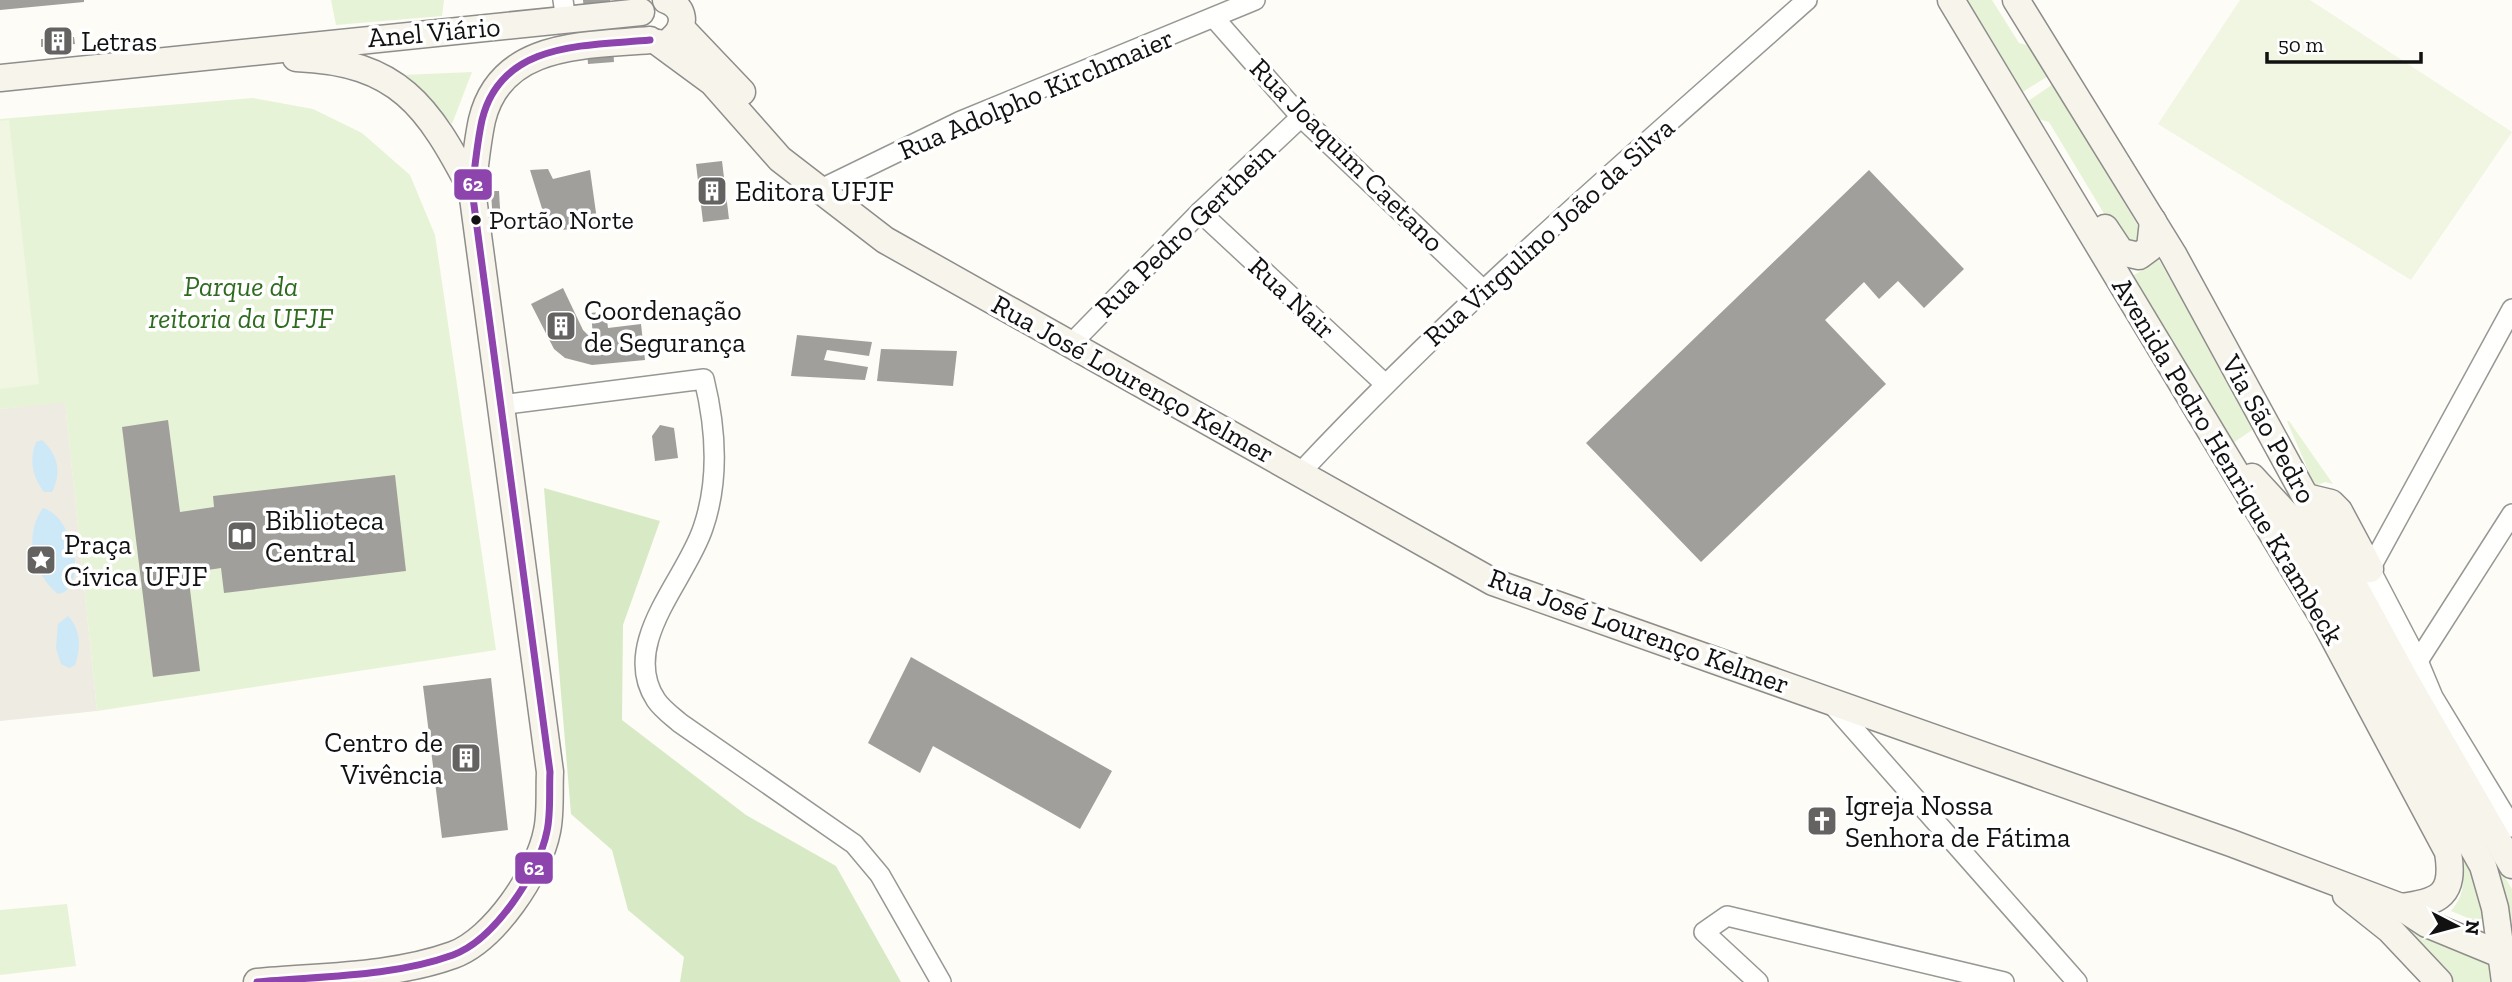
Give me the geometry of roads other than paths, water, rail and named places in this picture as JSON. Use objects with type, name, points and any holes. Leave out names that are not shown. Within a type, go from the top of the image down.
[{"type":"main road","name":"Avenida Pedro Henrique Krambeck","points":[[1951,0],[2322,616],[2448,852],[2449,883],[2444,893],[2425,904],[2401,907]]},
{"type":"main road","points":[[2001,0],[2022,33],[2039,37]]},
{"type":"main road","name":"Via São Pedro","points":[[2016,0],[2153,222],[2406,681],[2512,865]]},
{"type":"main road","points":[[651,3],[640,28],[654,41],[672,40],[681,28]]},
{"type":"main road","name":"Rua José Lourenço Kelmer","points":[[651,3],[679,9],[681,28],[709,54],[790,148],[814,188]]},
{"type":"main road","name":"Anel Viário","points":[[0,78],[228,55],[651,3]]},
{"type":"main road","name":"Rua José Lourenço Kelmer","points":[[654,41],[712,82],[780,159],[814,188],[885,240],[1493,582],[1825,697],[2231,843],[2401,907],[2427,924],[2508,957]]},
{"type":"main road","name":"Anel Viário","points":[[257,982],[410,968],[456,954],[487,930],[514,903],[535,869],[547,831],[550,772],[472,190],[483,117],[498,87],[516,66],[540,53],[654,41]]},
{"type":"main road","name":"Anel Viário","points":[[228,55],[323,59],[378,75],[422,107],[441,131],[472,190]]},
{"type":"main road","points":[[2030,129],[2043,132],[2049,140],[2121,252],[2139,256],[2150,248],[2153,222]]},
{"type":"main road","name":"Via São Pedro","points":[[2228,458],[2258,483],[2286,514],[2483,866],[2508,957],[2505,982]]},
{"type":"main road","points":[[2306,497],[2331,503],[2339,511],[2370,569]]},
{"type":"main road","name":"Rua José Lourenço Kelmer","points":[[2329,881],[2390,930],[2439,982]]},
{"type":"street","name":"Rua Adolpho Kirchmaier","points":[[814,188],[961,121],[1215,19],[1255,0]]},
{"type":"street","name":"Rua Virgulino João da Silva","points":[[1300,473],[1384,383],[1482,289],[1807,0]]},
{"type":"street","name":"Rua Joaquim Caetano","points":[[1215,19],[1301,117],[1482,289]]},
{"type":"street","name":"Rua Pedro Gerthein","points":[[1070,345],[1200,212],[1301,117]]},
{"type":"street","name":"Rua Nair","points":[[1200,212],[1384,383]]},
{"type":"street","points":[[2512,309],[2370,569],[2418,661],[2433,697],[2512,827]]},
{"type":"street","points":[[500,405],[704,379],[714,427],[715,452],[704,526],[688,564],[659,613],[646,651],[645,678],[657,702],[680,723],[854,844],[880,875],[941,982]]},
{"type":"street","points":[[2418,661],[2512,514]]},
{"type":"street","points":[[1825,697],[2077,982]]},
{"type":"street","points":[[1758,982],[1704,932],[1727,916],[2004,982]]},
{"type":"water","points":[[42,440],[52,452],[57,464],[57,478],[52,492],[44,492],[33,468],[36,442]]},
{"type":"water","points":[[43,508],[54,514],[63,525],[74,552],[73,580],[68,589],[58,594],[42,576],[34,554],[33,530]]},
{"type":"water","points":[[68,616],[78,633],[79,645],[75,665],[69,668],[61,664],[56,648],[58,624]]},
{"type":"place","name":"Letras","points":[[58,41]]},
{"type":"place","name":"Editora UFJF","points":[[712,191]]},
{"type":"place","name":"Portão Norte","points":[[476,220]]},
{"type":"place","name":"Coordenação de Segurança","points":[[561,326]]},
{"type":"place","name":"Biblioteca Central","points":[[242,536]]},
{"type":"place","name":"Praça Cívica UFJF","points":[[41,560]]},
{"type":"place","name":"Centro de Vivência","points":[[466,758]]},
{"type":"place","name":"Igreja Nossa Senhora de Fátima","points":[[1822,821]]},
{"type":"park label","name":"Parque da reitoria da UFJF","points":[[241,302]]}]
